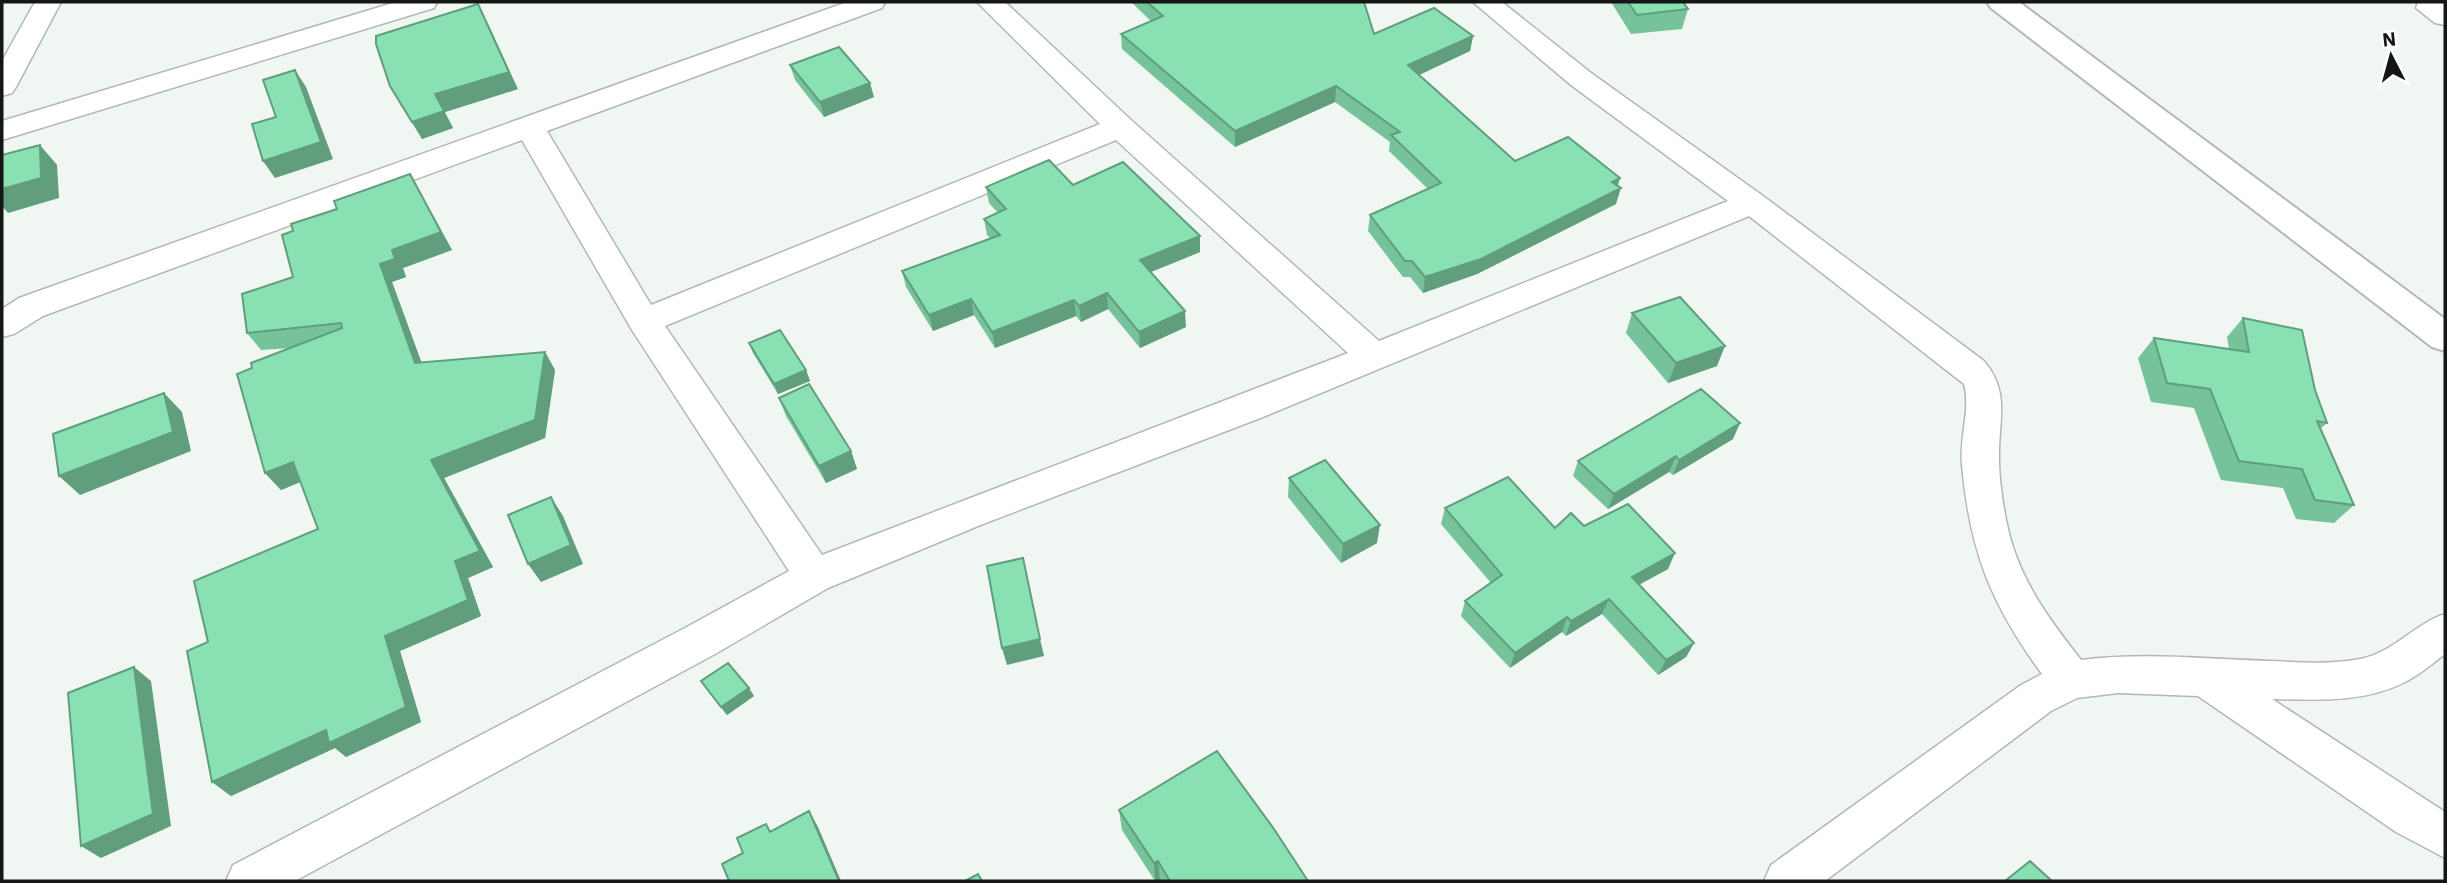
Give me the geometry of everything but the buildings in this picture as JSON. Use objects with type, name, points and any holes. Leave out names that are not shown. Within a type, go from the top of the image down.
[{"type":"street","points":[[2,87],[48,2]]},
{"type":"street","points":[[2,131],[424,2]]},
{"type":"street","points":[[2,325],[31,307],[872,2]]},
{"type":"street","points":[[990,2],[1120,127],[1375,357]]},
{"type":"street","points":[[1486,2],[1581,79],[1965,363],[1980,380],[1985,397],[1980,462],[1992,542],[2003,573],[2029,624],[2071,680]]},
{"type":"street","points":[[2001,2],[2445,338]]},
{"type":"street","points":[[2431,2],[2430,8],[2445,17]]},
{"type":"street","points":[[530,127],[644,321],[814,576]]},
{"type":"street","points":[[644,321],[1120,127]]},
{"type":"street","points":[[249,881],[653,666],[814,576],[969,513],[1375,357],[1752,203]]},
{"type":"street","points":[[1787,881],[2036,698],[2071,680],[2118,674],[2323,682],[2360,678],[2391,669],[2445,632]]},
{"type":"street","points":[[2204,676],[2412,817],[2445,836]]}]
